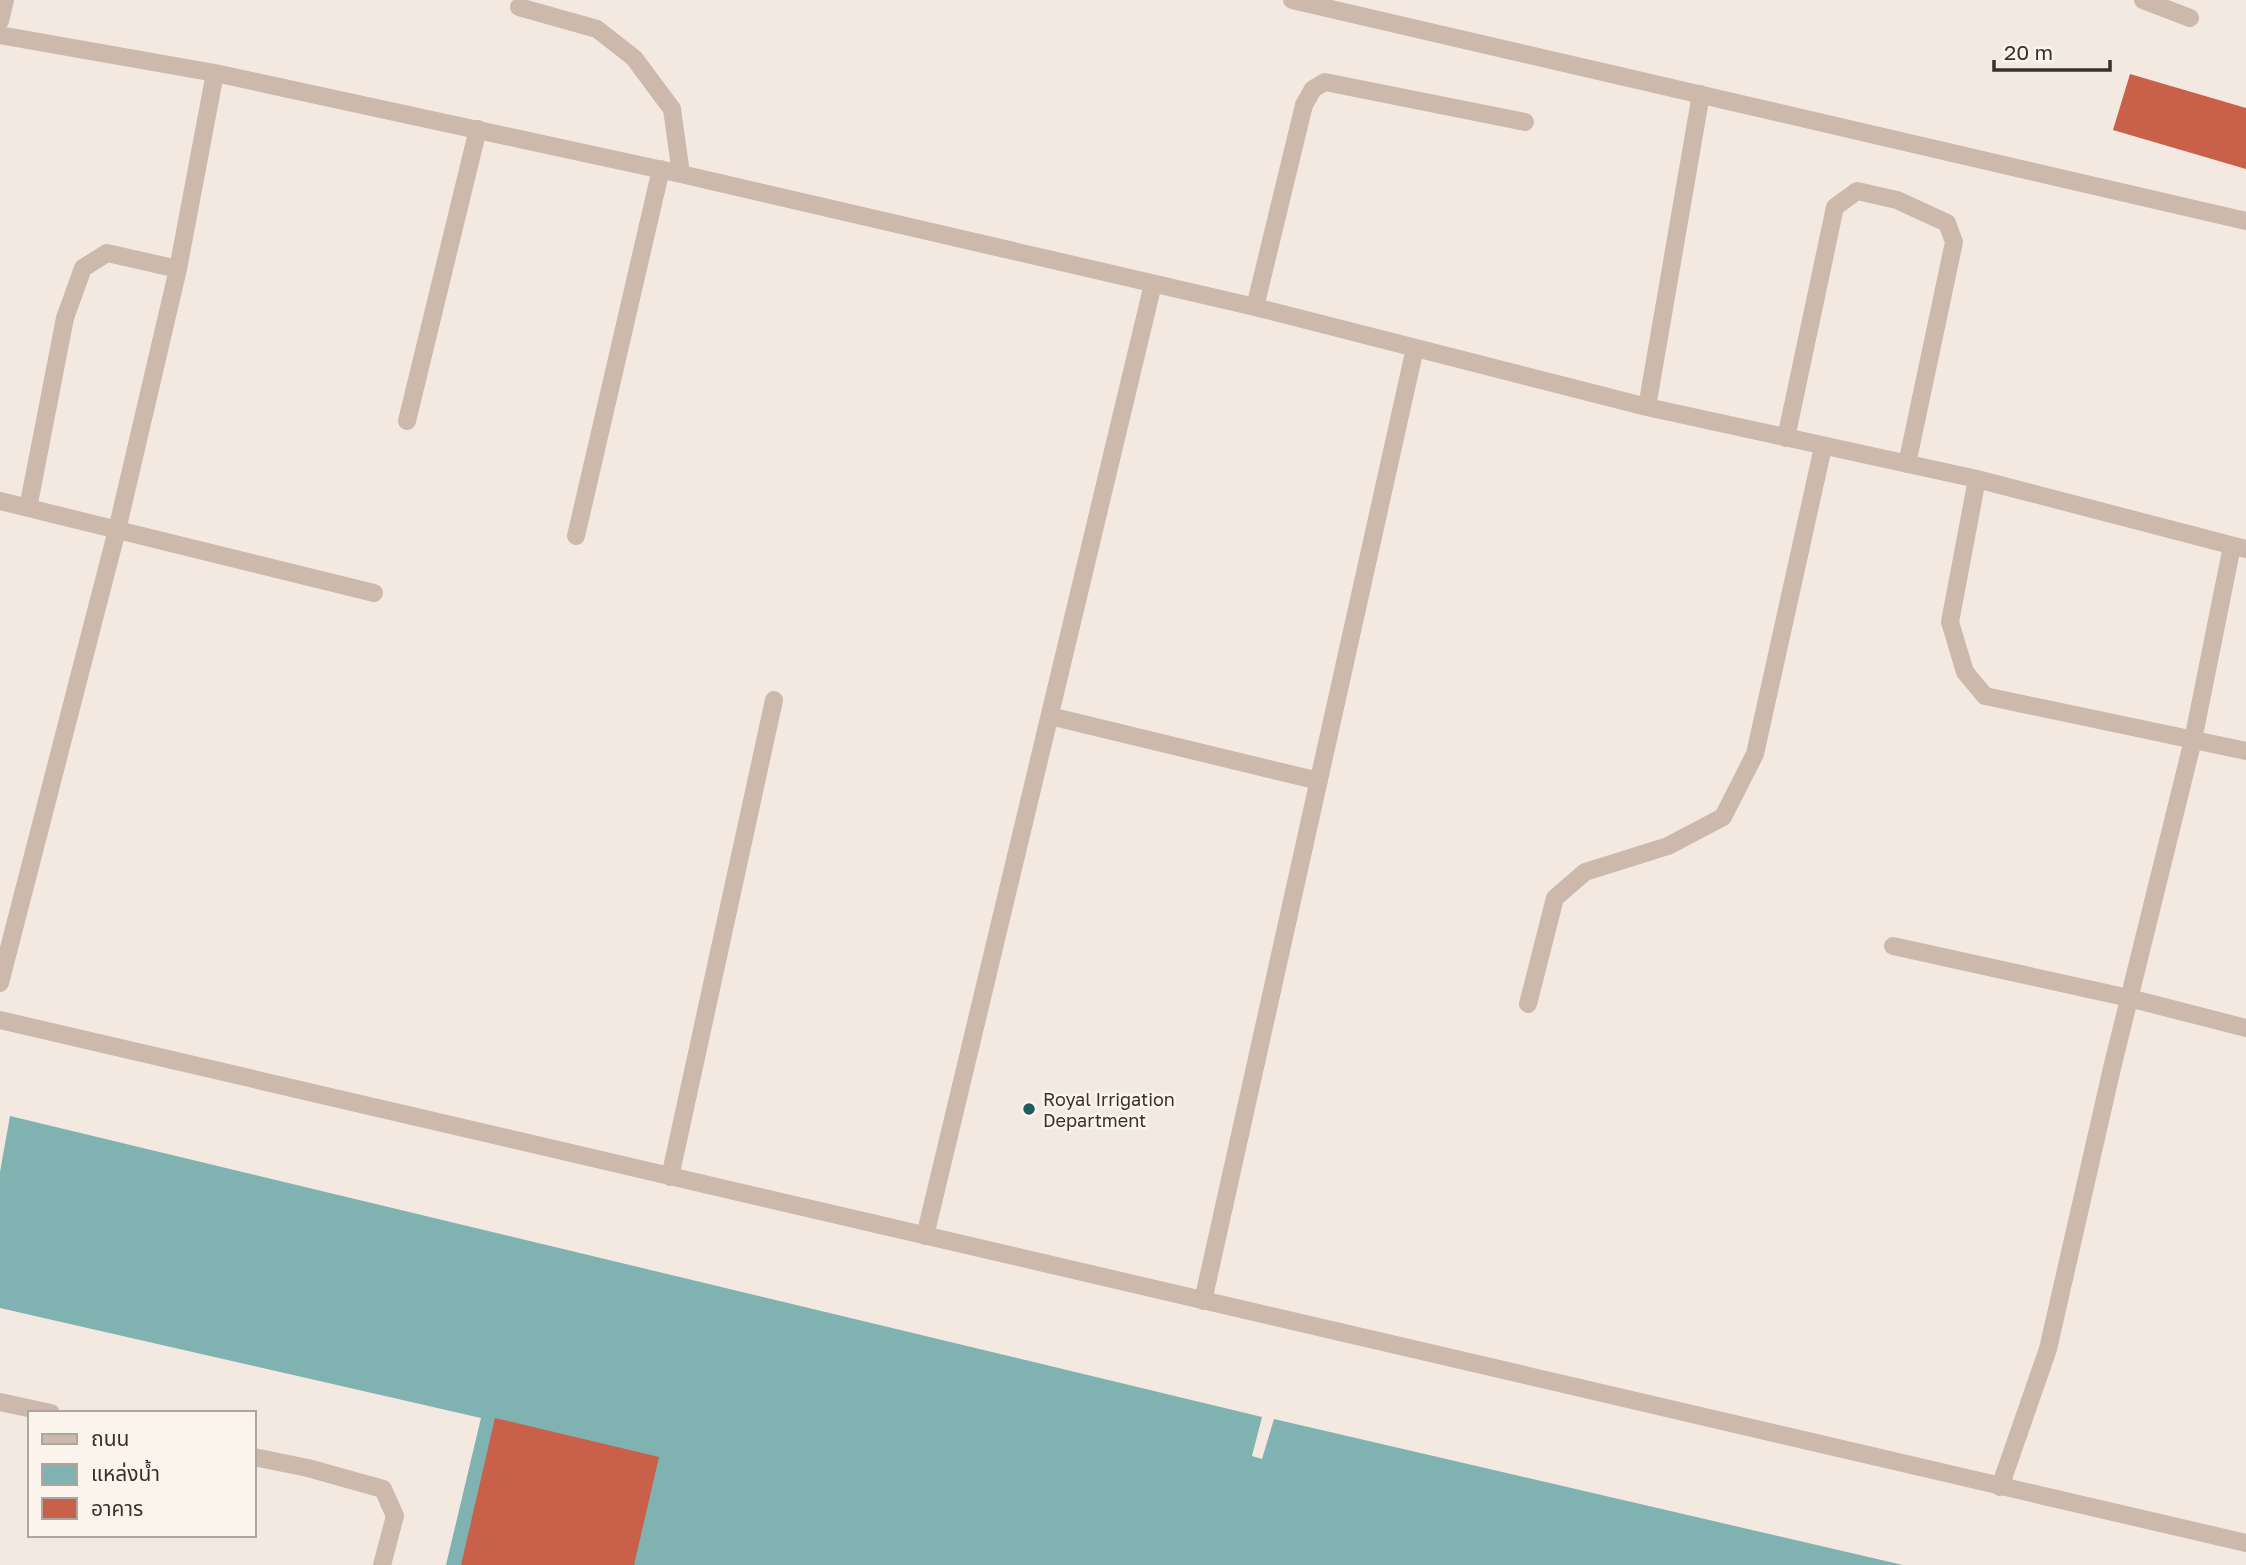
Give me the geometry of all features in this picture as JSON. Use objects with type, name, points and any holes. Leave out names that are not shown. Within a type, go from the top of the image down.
[{"type":"lane","points":[[0,21],[5,0]]},
{"type":"lane","points":[[1292,0],[2246,221]]},
{"type":"lane","points":[[2143,0],[2190,18]]},
{"type":"lane","points":[[519,7],[597,29],[634,58],[671,109],[681,174]]},
{"type":"lane","points":[[0,35],[215,73],[661,169],[1255,307],[1647,407],[1977,479],[2239,547],[2129,998],[2048,1349],[2000,1487]]},
{"type":"lane","points":[[0,983],[117,530],[178,269],[215,73]]},
{"type":"lane","points":[[1255,307],[1304,105],[1313,89],[1325,82],[1525,122]]},
{"type":"lane","points":[[1647,407],[1701,94]]},
{"type":"lane","points":[[407,421],[478,129]]},
{"type":"lane","points":[[576,536],[661,169]]},
{"type":"lane","points":[[1786,438],[1835,207],[1857,191],[1897,200],[1947,223],[1954,242],[1907,464]]},
{"type":"lane","points":[[28,508],[65,318],[83,268],[107,253],[178,269]]},
{"type":"lane","points":[[925,1236],[1153,284]]},
{"type":"lane","points":[[1203,1301],[1415,348]]},
{"type":"lane","points":[[1528,1004],[1555,898],[1585,872],[1668,846],[1723,817],[1755,754],[1823,447]]},
{"type":"lane","points":[[1977,479],[1950,622],[1965,672],[1985,696],[2246,751]]},
{"type":"lane","points":[[0,502],[374,593]]},
{"type":"lane","points":[[670,1177],[774,700]]},
{"type":"lane","points":[[1049,716],[1319,781]]},
{"type":"lane","points":[[1894,946],[2129,998],[2246,1028]]},
{"type":"lane","points":[[0,1020],[2246,1543]]},
{"type":"lane","points":[[0,1402],[42,1411]]},
{"type":"lane","points":[[256,1457],[308,1468],[383,1489],[395,1516],[382,1565]]},
{"type":"water","points":[[10,1116],[1262,1417],[1252,1456],[1262,1459],[1274,1419],[1903,1565],[446,1565],[481,1418],[0,1308],[0,1172]]},
{"type":"building","points":[[2130,74],[2246,108],[2246,169],[2113,130]]},
{"type":"building","points":[[495,1418],[659,1457],[634,1565],[461,1565]]},
{"type":"place","name":"Royal Irrigation Department","points":[[1029,1109]]}]
